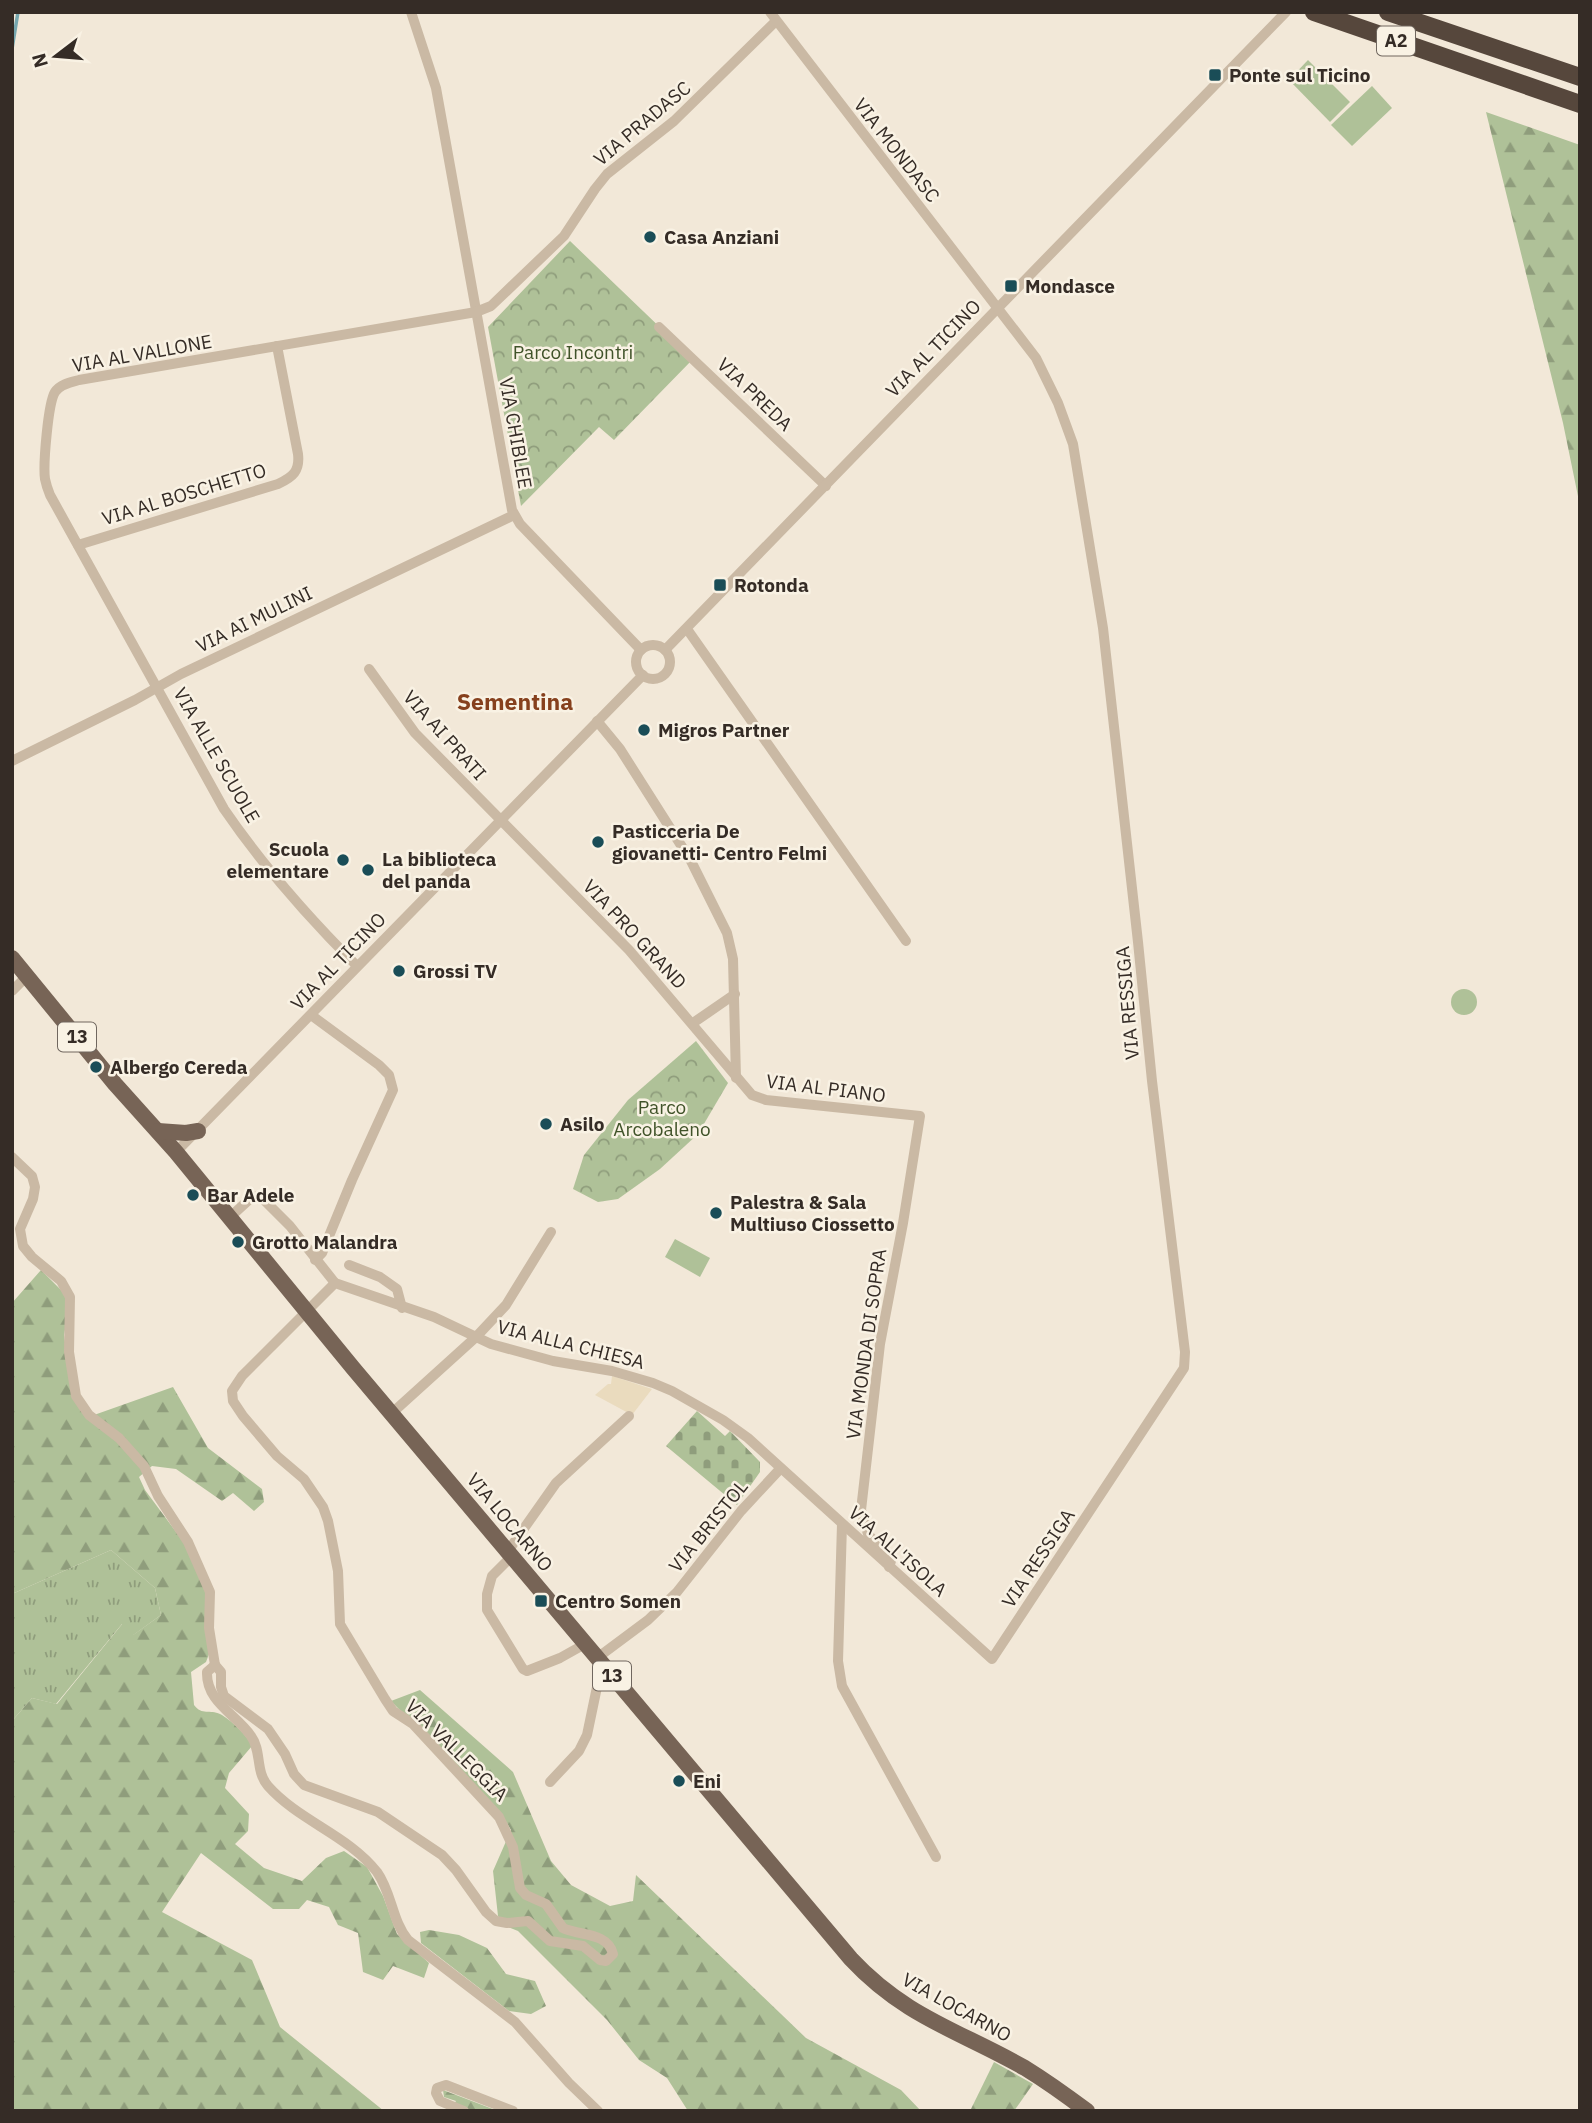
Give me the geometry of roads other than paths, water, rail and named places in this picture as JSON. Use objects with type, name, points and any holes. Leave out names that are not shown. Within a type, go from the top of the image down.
[{"type":"highway","name":"A2","points":[[1388,12],[1580,78]]},
{"type":"highway","name":"A2","points":[[1320,15],[1580,104]]},
{"type":"main road","name":"VIA LOCARNO","points":[[12,958],[842,1950],[870,1979],[920,2015],[1025,2068],[1087,2111]]},
{"type":"main road","points":[[158,1131],[198,1131]]},
{"type":"street","name":"VIA CHIBLEE","points":[[411,12],[436,88],[514,515],[641,650]]},
{"type":"street","name":"VIA AL TICINO","points":[[665,650],[1286,12]]},
{"type":"street","name":"VIA PRADASC","points":[[476,312],[491,306],[564,236],[594,189],[607,174],[685,112],[773,17]]},
{"type":"street","name":"VIA MONDASC","points":[[773,17],[997,309]]},
{"type":"street","name":"VIA RESSIGA","points":[[992,1659],[1180,1376],[1185,1360],[1103,628],[1079,474],[1070,432],[1042,367],[997,309]]},
{"type":"street","name":"VIA AL VALLONE","points":[[157,687],[50,495],[45,480],[50,410],[58,389],[79,380],[476,312]]},
{"type":"street","name":"VIA PREDA","points":[[659,327],[826,486]]},
{"type":"street","name":"VIA AL BOSCHETTO","points":[[78,545],[278,484],[295,474],[298,454],[278,346]]},
{"type":"street","name":"VIA AI MULINI","points":[[12,761],[335,599],[514,515]]},
{"type":"street","points":[[687,629],[905,941]]},
{"type":"street","points":[[653,645],[665,650],[670,659],[666,673],[653,678],[643,675],[636,663],[641,650],[653,645]]},
{"type":"street","name":"VIA AI PRATI","points":[[369,669],[415,733],[500,821]]},
{"type":"street","name":"VIA AL TICINO","points":[[176,1152],[643,675]]},
{"type":"street","name":"VIA ALLE SCUOLE","points":[[157,687],[224,809],[246,840],[292,899],[357,966]]},
{"type":"street","points":[[597,721],[620,749],[691,861],[730,941],[735,994],[736,1078]]},
{"type":"street","name":"VIA PRO GRAND","points":[[500,821],[609,929],[693,1023],[736,1078]]},
{"type":"street","points":[[12,991],[27,976]]},
{"type":"street","points":[[693,1023],[735,994]]},
{"type":"street","points":[[311,1015],[379,1065],[389,1075],[393,1090],[322,1253],[315,1261]]},
{"type":"street","name":"VIA AL PIANO","points":[[736,1078],[752,1095],[760,1099],[920,1116]]},
{"type":"street","name":"VIA MONDA DI SOPRA","points":[[889,1567],[892,1563],[890,1558],[869,1534],[862,1510],[880,1344],[920,1116]]},
{"type":"street","points":[[12,1157],[32,1176],[35,1187],[33,1199],[21,1224],[23,1246],[61,1281],[70,1297],[69,1352],[76,1396],[89,1415],[119,1438],[144,1466],[158,1496],[188,1542],[210,1592],[209,1628],[215,1665],[207,1672],[209,1686],[215,1699],[253,1740],[258,1768],[267,1785],[302,1816],[359,1853],[376,1872],[389,1895],[401,1931],[408,1940],[515,2022],[569,2083],[598,2111]]},
{"type":"street","points":[[229,1218],[251,1197],[257,1195],[290,1226],[335,1283],[307,1312]]},
{"type":"street","points":[[392,1413],[476,1337],[512,1296],[551,1232]]},
{"type":"street","points":[[349,1265],[380,1277],[397,1289],[402,1308]]},
{"type":"street","name":"VIA ALLA CHIESA","points":[[335,1283],[434,1317],[491,1344],[553,1361],[624,1374],[672,1391],[731,1425],[780,1469]]},
{"type":"street","name":"VIA VALLEGGIA","points":[[215,1665],[221,1672],[224,1696],[268,1729],[276,1738],[294,1774],[304,1785],[378,1812],[442,1855],[486,1912],[496,1920],[507,1923],[528,1921],[550,1941],[583,1946],[603,1961],[612,1957],[611,1948],[606,1943],[589,1934],[567,1930],[559,1925],[546,1905],[523,1892],[518,1884],[513,1847],[499,1817],[413,1724],[390,1707],[340,1624],[338,1571],[323,1507],[304,1479],[269,1448],[233,1401],[232,1391],[237,1381],[307,1312]]},
{"type":"street","points":[[585,1644],[560,1658],[527,1671],[523,1669],[487,1610],[490,1580],[510,1554],[551,1489],[629,1416]]},
{"type":"street","name":"VIA ALL'ISOLA","points":[[780,1469],[992,1659]]},
{"type":"street","name":"VIA BRISTOL","points":[[600,1661],[677,1592],[741,1511],[780,1469]]},
{"type":"street","points":[[842,1524],[838,1661],[842,1686],[936,1857]]},
{"type":"street","points":[[550,1782],[579,1751],[587,1735],[600,1661]]},
{"type":"street","points":[[464,2111],[440,2101],[436,2096],[438,2088],[446,2085],[513,2111]]},
{"type":"waterway","name":"Sementina","points":[[12,49],[18,12]]},
{"type":"waterway","name":"Sementina","points":[[12,128],[12,164]]},
{"type":"place","name":"Ponte sul Ticino","points":[[1215,75]]},
{"type":"place","name":"Casa Anziani","points":[[650,237]]},
{"type":"place","name":"Mondasce","points":[[1011,286]]},
{"type":"place","name":"Rotonda","points":[[720,585]]},
{"type":"place","name":"Migros Partner","points":[[644,730]]},
{"type":"place","name":"Pasticceria De giovanetti- Centro Felmi","points":[[598,842]]},
{"type":"place","name":"Scuola elementare","points":[[343,860]]},
{"type":"place","name":"La biblioteca del panda","points":[[368,870]]},
{"type":"place","name":"Grossi TV","points":[[399,971]]},
{"type":"place","name":"Albergo Cereda","points":[[96,1067]]},
{"type":"place","name":"Asilo","points":[[546,1124]]},
{"type":"place","name":"Bar Adele","points":[[193,1195]]},
{"type":"place","name":"Palestra & Sala Multiuso Ciossetto","points":[[716,1213]]},
{"type":"place","name":"Grotto Malandra","points":[[238,1242]]},
{"type":"place","name":"Centro Somen","points":[[541,1601]]},
{"type":"place","name":"Eni","points":[[679,1781]]},
{"type":"district","name":"Sementina","points":[[515,702]]},
{"type":"park label","name":"Parco Incontri","points":[[573,352]]},
{"type":"park label","name":"Parco Arcobaleno","points":[[662,1118]]}]
